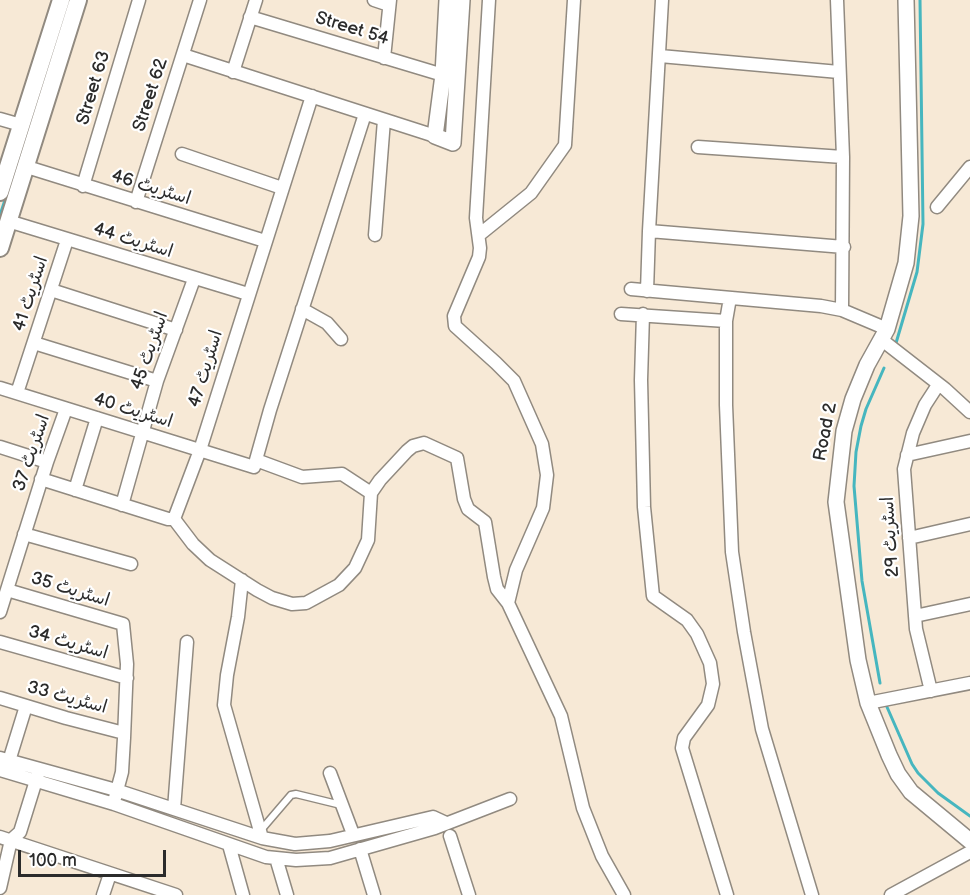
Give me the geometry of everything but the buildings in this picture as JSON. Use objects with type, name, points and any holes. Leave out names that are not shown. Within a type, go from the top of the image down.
[{"type":"main road","points":[[1,187],[61,0]]},
{"type":"main road","points":[[0,248],[78,0]]},
{"type":"street","name":"Street 63","points":[[83,186],[140,0]]},
{"type":"street","name":"Street 62","points":[[136,202],[200,0]]},
{"type":"street","points":[[233,72],[256,0]]},
{"type":"street","points":[[374,0],[389,2],[384,58]]},
{"type":"street","points":[[435,136],[443,75],[447,0]]},
{"type":"street","points":[[183,55],[453,143],[462,0]]},
{"type":"street","points":[[489,0],[476,218],[479,235],[478,257],[454,316],[454,326],[514,381],[542,444],[547,475],[543,508],[516,570],[508,603]]},
{"type":"street","points":[[479,235],[531,193],[565,145],[574,0]]},
{"type":"street","points":[[647,291],[662,0]]},
{"type":"street","points":[[837,0],[843,157],[842,310]]},
{"type":"street","name":"Road 2","points":[[906,0],[911,216],[906,263],[884,334],[867,365],[853,399],[842,442],[836,502],[858,660],[868,703],[888,756],[905,783],[926,806],[970,841]]},
{"type":"street","name":"Street 54","points":[[250,17],[443,75]]},
{"type":"street","points":[[660,56],[839,72]]},
{"type":"street","name":"اسٹریٹ 47","points":[[174,519],[200,450],[312,96]]},
{"type":"street","points":[[255,464],[270,410],[365,114]]},
{"type":"street","points":[[0,119],[21,125]]},
{"type":"street","points":[[375,235],[384,120]]},
{"type":"street","points":[[698,147],[843,157]]},
{"type":"street","points":[[182,154],[282,188]]},
{"type":"street","name":"اسٹریٹ 46","points":[[27,167],[265,241]]},
{"type":"street","points":[[937,207],[970,167]]},
{"type":"street","name":"اسٹریٹ 44","points":[[8,221],[248,294]]},
{"type":"street","points":[[649,231],[844,247]]},
{"type":"street","name":"اسٹریٹ 41","points":[[17,393],[67,240]]},
{"type":"street","name":"اسٹریٹ 45","points":[[122,505],[157,381],[194,279]]},
{"type":"street","points":[[631,289],[821,306],[842,310],[884,334],[970,412]]},
{"type":"street","points":[[51,290],[176,330]]},
{"type":"street","points":[[730,298],[726,321],[726,405],[732,552],[762,729],[812,895]]},
{"type":"street","points":[[302,309],[327,323],[341,339]]},
{"type":"street","points":[[621,314],[726,321]]},
{"type":"street","points":[[644,314],[641,380],[644,507],[653,596],[687,620],[697,634],[710,663],[713,684],[708,705],[684,738],[682,748],[727,895]]},
{"type":"street","points":[[34,343],[157,381]]},
{"type":"street","name":"اسٹریٹ 29","points":[[931,691],[916,629],[904,469],[913,433],[925,405],[938,385]]},
{"type":"street","name":"اسٹریٹ 40","points":[[0,388],[142,433],[302,477],[342,474],[371,493]]},
{"type":"street","name":"اسٹریٹ 37","points":[[0,612],[41,479],[66,409]]},
{"type":"street","points":[[75,490],[97,418]]},
{"type":"street","points":[[907,455],[970,441]]},
{"type":"street","points":[[41,479],[174,519],[204,555],[264,594],[292,604],[306,603],[330,591],[355,568],[366,548],[371,493],[412,446],[424,444],[457,458],[464,499],[468,509],[485,522],[497,589],[508,603],[561,716],[583,808],[602,856],[624,895]]},
{"type":"street","points":[[0,447],[47,462]]},
{"type":"street","points":[[909,538],[970,524]]},
{"type":"street","points":[[24,534],[131,564]]},
{"type":"street","points":[[242,580],[224,705],[261,835]]},
{"type":"street","name":"اسٹریٹ 35","points":[[7,590],[123,624],[126,678]]},
{"type":"street","points":[[915,616],[970,604]]},
{"type":"street","name":"اسٹریٹ 34","points":[[0,642],[126,678]]},
{"type":"street","points":[[174,809],[187,642]]},
{"type":"street","points":[[114,804],[122,772],[126,678]]},
{"type":"street","points":[[868,703],[970,683]]},
{"type":"street","name":"اسٹریٹ 33","points":[[0,698],[124,732]]},
{"type":"street","points":[[26,706],[5,759],[37,775],[114,804],[266,857],[297,860],[330,858],[446,823],[510,799]]},
{"type":"street","points":[[0,770],[116,790],[296,844],[330,841],[433,817],[446,823]]},
{"type":"street","points":[[330,773],[353,834]]},
{"type":"street","points":[[5,839],[20,832],[37,775]]},
{"type":"street","points":[[450,836],[469,895]]},
{"type":"street","points":[[5,839],[176,895]]},
{"type":"street","points":[[0,888],[5,839]]},
{"type":"street","points":[[229,845],[243,895]]},
{"type":"street","points":[[360,849],[374,895]]},
{"type":"street","points":[[891,895],[970,852]]},
{"type":"street","points":[[276,858],[287,895]]},
{"type":"street","points":[[103,895],[110,874]]},
{"type":"lane","points":[[261,835],[291,795],[296,794],[342,805]]},
{"type":"waterway","points":[[896,343],[917,272],[923,224],[920,0]]},
{"type":"waterway","points":[[0,215],[6,197]]},
{"type":"waterway","points":[[880,683],[862,581],[854,486],[856,452],[861,426],[884,368]]},
{"type":"waterway","points":[[887,707],[918,773],[938,793],[970,816]]}]
